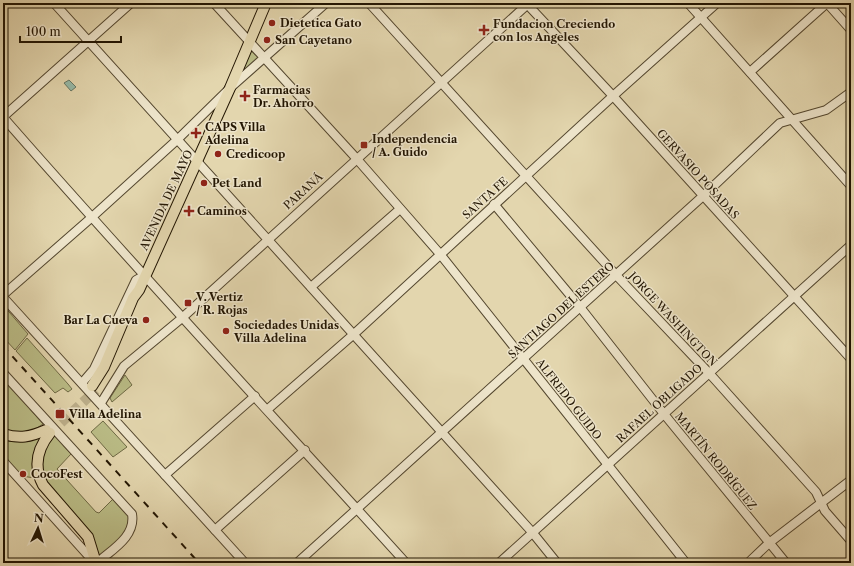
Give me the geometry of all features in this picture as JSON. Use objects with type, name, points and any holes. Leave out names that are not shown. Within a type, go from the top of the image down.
[{"type":"main road","name":"AVENIDA DE MAYO","points":[[94,388],[133,298],[139,290],[198,160],[266,3]]},
{"type":"main road","points":[[3,434],[21,438],[30,437],[48,431],[39,451],[37,461],[39,477],[43,485],[88,537],[96,563]]},
{"type":"street","points":[[54,3],[198,160],[532,532],[557,563]]},
{"type":"street","points":[[130,3],[3,117],[91,218],[145,275],[182,318],[268,409],[406,563]]},
{"type":"street","name":"ALFREDO GUIDO","points":[[214,3],[356,158],[440,254],[686,563]]},
{"type":"street","points":[[245,563],[3,296],[178,139],[230,88],[265,59],[326,3]]},
{"type":"street","name":"JORGE WASHINGTON","points":[[369,3],[616,275],[709,373],[816,492],[824,510],[851,541]]},
{"type":"street","name":"PARANÁ","points":[[101,403],[124,366],[182,318],[527,3]]},
{"type":"street","name":"GERVASIO POSADAS","points":[[527,3],[851,359]]},
{"type":"street","points":[[688,3],[851,186]]},
{"type":"street","name":"SANTA FE","points":[[268,409],[354,334],[494,204],[717,3]]},
{"type":"street","points":[[750,72],[827,3],[851,30]]},
{"type":"street","name":"SANTIAGO DEL ESTERO","points":[[297,563],[703,196],[780,123],[826,110],[851,92]]},
{"type":"street","name":"MARTÍN RODRÍGUEZ","points":[[494,204],[580,307],[664,414],[786,563]]},
{"type":"street","points":[[311,287],[400,209]]},
{"type":"street","name":"RAFAEL OBLIGADO","points":[[499,563],[851,245]]},
{"type":"street","name":"AVENIDA DE MAYO","points":[[82,383],[94,368],[136,280],[145,275]]},
{"type":"street","points":[[3,373],[132,514],[132,528],[129,535],[96,563],[4,465]]},
{"type":"street","points":[[165,475],[255,396]]},
{"type":"street","points":[[215,530],[305,450]]},
{"type":"street","points":[[748,563],[769,543],[851,480]]},
{"type":"green space","points":[[250,50],[259,58],[246,70],[243,67]]},
{"type":"green space","points":[[3,305],[28,334],[15,350],[3,337]]},
{"type":"green space","points":[[27,338],[72,389],[68,392],[63,388],[55,393],[16,351]]},
{"type":"green space","points":[[125,375],[132,385],[112,402],[110,398]]},
{"type":"green space","points":[[3,378],[43,424],[24,433],[3,430]]},
{"type":"green space","points":[[103,421],[127,447],[113,457],[91,432]]},
{"type":"green space","points":[[46,432],[35,478],[21,476],[3,455],[3,440],[20,442],[36,438]]},
{"type":"green space","points":[[53,434],[71,454],[57,469],[96,512],[99,513],[114,498],[128,515],[129,523],[124,534],[99,556],[94,540],[88,530],[48,485],[43,475],[41,457]]},
{"type":"shaded area","points":[[69,80],[76,87],[71,91],[64,83]]},
{"type":"tunnel","points":[[50,433],[96,390]]},
{"type":"railway","points":[[3,346],[199,563]]},
{"type":"place","name":"Dietetica Gato","points":[[272,23]]},
{"type":"place","name":"Fundacion Creciendo con los Angeles","points":[[484,30]]},
{"type":"place","name":"San Cayetano","points":[[267,40]]},
{"type":"place","name":"Farmacias Dr. Ahorro","points":[[245,96]]},
{"type":"place","name":"CAPS Villa Adelina","points":[[196,133]]},
{"type":"place","name":"Independencia / A. Guido","points":[[364,145]]},
{"type":"place","name":"Credicoop","points":[[218,154]]},
{"type":"place","name":"Pet Land","points":[[204,183]]},
{"type":"place","name":"Caminos","points":[[189,211]]},
{"type":"place","name":"V. Vertiz / R. Rojas","points":[[188,303]]},
{"type":"place","name":"Bar La Cueva","points":[[146,320]]},
{"type":"place","name":"Sociedades Unidas Villa Adelina","points":[[226,331]]},
{"type":"place","name":"Villa Adelina","points":[[60,414]]},
{"type":"place","name":"CocoFest","points":[[23,474]]}]
